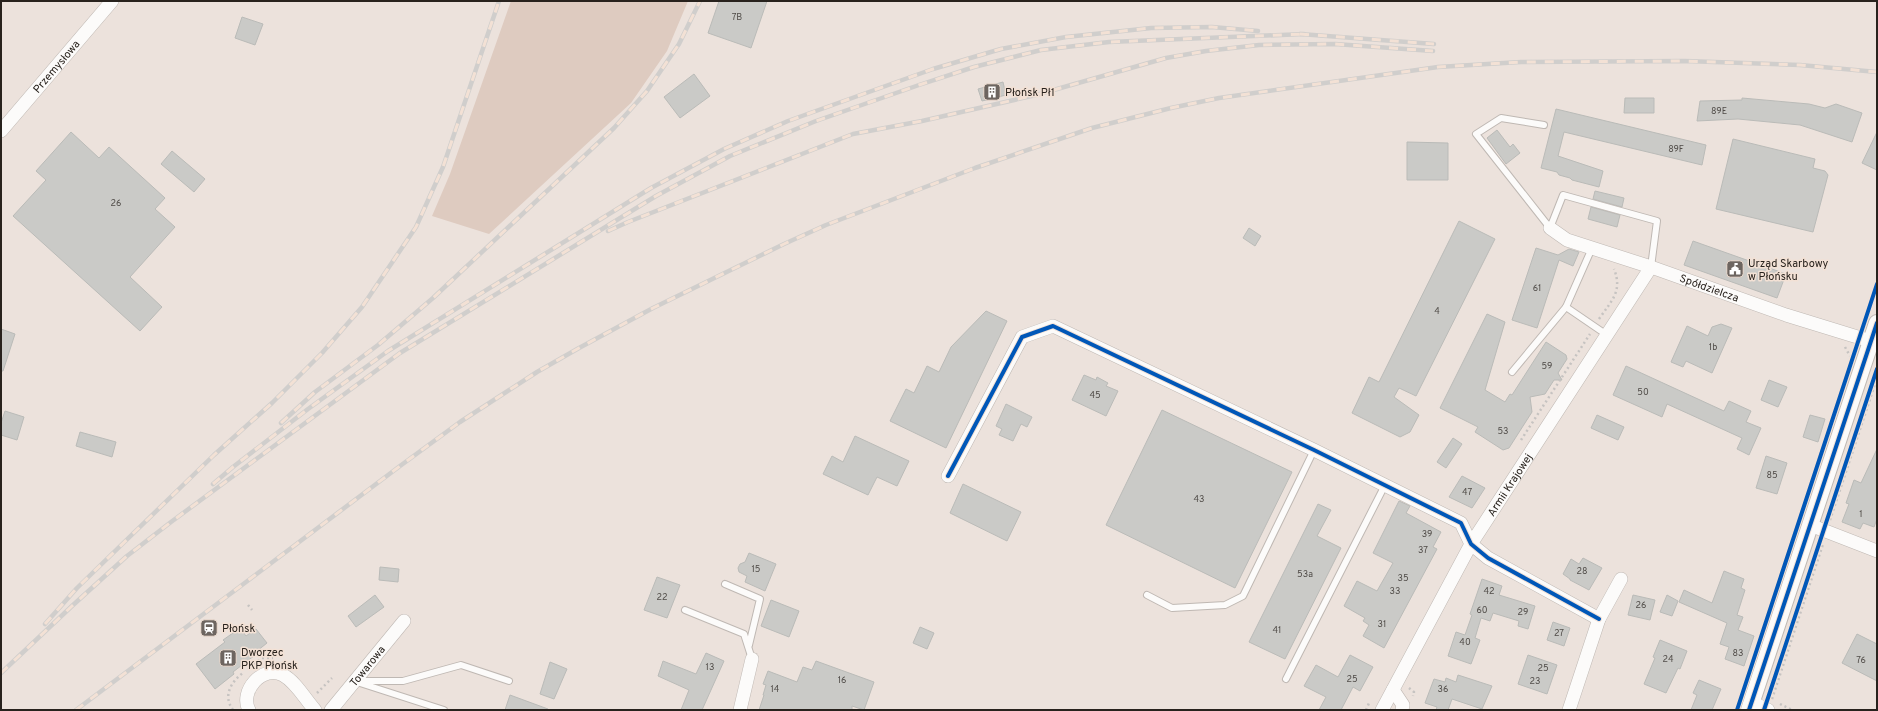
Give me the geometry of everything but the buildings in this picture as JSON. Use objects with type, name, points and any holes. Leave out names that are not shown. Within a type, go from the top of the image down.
[{"type":"street","name":"Przemysłowa","points":[[1,131],[112,1]]},
{"type":"street","name":"Spółdzielcza","points":[[1550,228],[1567,240],[1650,267],[1786,316],[1869,341]]},
{"type":"street","name":"Armii Krajowej","points":[[1382,710],[1471,544],[1650,267]]},
{"type":"street","points":[[1758,708],[1817,527],[1869,341],[1877,322]]},
{"type":"street","points":[[948,476],[1022,337],[1053,326],[1314,450],[1460,523],[1471,544],[1488,558],[1599,619]]},
{"type":"street","points":[[1817,527],[1877,550]]},
{"type":"street","points":[[1568,710],[1599,619],[1621,579]]},
{"type":"street","name":"Towarowa","points":[[332,710],[404,621]]},
{"type":"street","points":[[740,710],[752,659]]},
{"type":"street","points":[[249,710],[246,697],[249,688],[263,675],[270,672],[282,674],[315,710]]},
{"type":"street","points":[[1394,690],[1404,705],[1402,710]]},
{"type":"lane","points":[[1544,125],[1501,118],[1476,134],[1550,228]]},
{"type":"lane","points":[[1550,228],[1563,195],[1657,221],[1650,267]]},
{"type":"lane","points":[[1512,372],[1566,307],[1592,248]]},
{"type":"lane","points":[[1566,307],[1607,335]]},
{"type":"lane","points":[[1147,595],[1172,608],[1225,605],[1243,596],[1314,450]]},
{"type":"lane","points":[[1286,679],[1385,485]]},
{"type":"lane","points":[[725,584],[760,599],[748,645]]},
{"type":"lane","points":[[685,610],[744,634],[752,659]]},
{"type":"lane","points":[[355,681],[403,681],[461,666],[509,681]]},
{"type":"lane","points":[[355,681],[444,710]]},
{"type":"path","points":[[1851,364],[1869,341]]},
{"type":"path","points":[[1844,346],[1850,356]]},
{"type":"path","points":[[1758,708],[1817,527],[1876,373]]},
{"type":"path","points":[[248,605],[252,610]]},
{"type":"shaded area","points":[[511,1],[688,1],[667,51],[631,103],[489,234],[432,216],[450,174]]},
{"type":"railway","points":[[45,624],[77,588],[214,455],[272,403],[322,353],[362,307],[416,227],[443,167],[499,1]]},
{"type":"railway","points":[[281,423],[315,392],[378,345],[433,298],[614,128],[647,91],[679,44],[700,1]]},
{"type":"railway","points":[[213,484],[308,409],[388,351],[651,188],[724,149],[788,121],[933,69],[1001,49],[1066,37],[1151,28],[1212,27],[1258,31]]},
{"type":"railway","points":[[1300,34],[1434,44]]},
{"type":"railway","points":[[1,673],[127,556],[400,353],[656,196],[730,156],[816,121],[919,85],[974,67],[1041,50],[1109,42],[1304,34]]},
{"type":"railway","points":[[608,231],[853,134],[922,121],[1036,95],[1166,58],[1206,51],[1259,45],[1335,44],[1433,51]]},
{"type":"railway","points":[[76,710],[460,422],[537,372],[653,308],[784,244],[826,225],[975,168],[1092,128],[1171,108],[1219,98],[1438,67],[1521,62],[1685,61],[1800,65],[1877,72]]},
{"type":"cycle path","points":[[1737,710],[1877,284]]},
{"type":"cycle path","points":[[1749,710],[1877,323]]},
{"type":"cycle path","points":[[948,476],[1022,337],[1053,326],[1314,450],[1461,523],[1471,544],[1488,558],[1599,619]]},
{"type":"cycle path","points":[[1764,710],[1877,369]]},
{"type":"place","name":"Płońsk Pł1","points":[[992,92]]},
{"type":"place","name":"Urząd Skarbowy w Płońsku","points":[[1735,269]]},
{"type":"place","name":"Płońsk","points":[[209,628]]},
{"type":"place","name":"Dworzec PKP Płońsk","points":[[228,658]]}]
